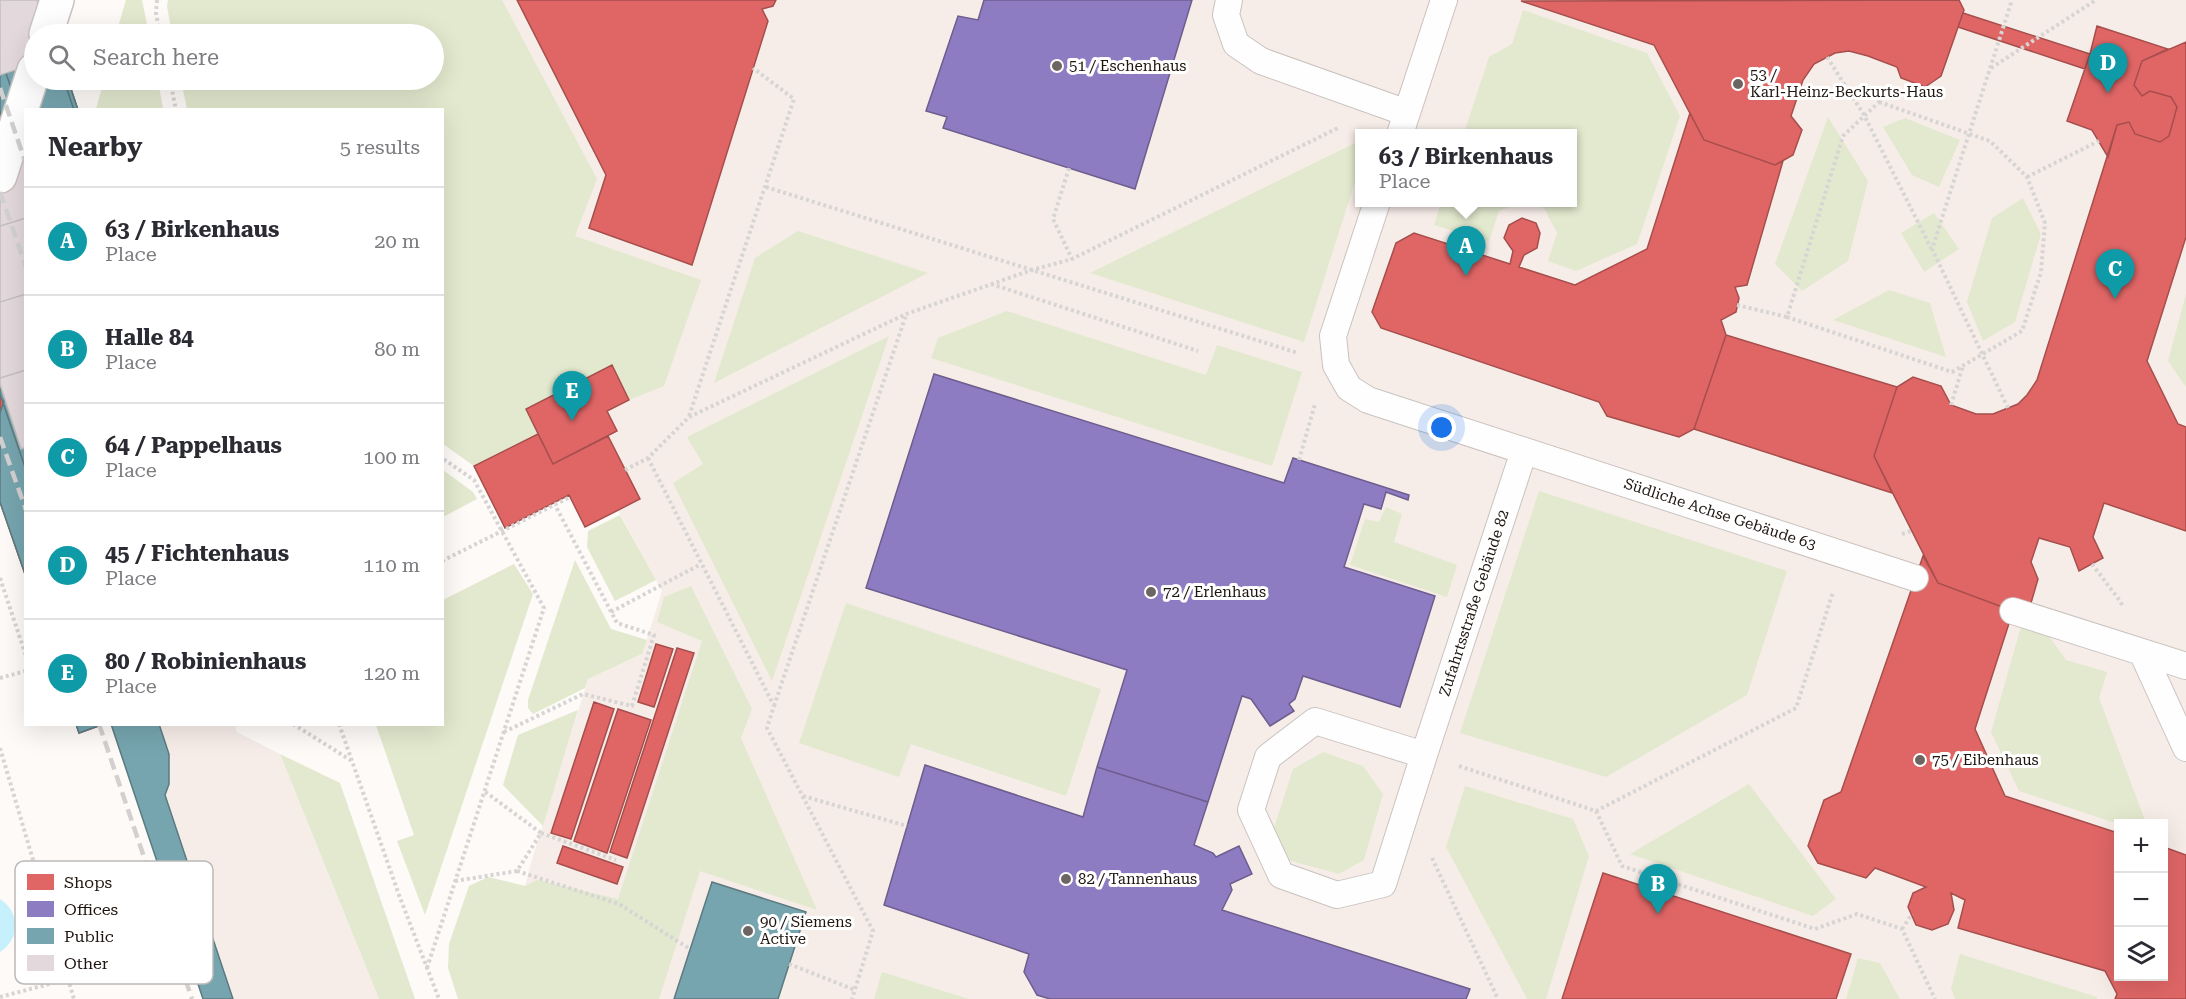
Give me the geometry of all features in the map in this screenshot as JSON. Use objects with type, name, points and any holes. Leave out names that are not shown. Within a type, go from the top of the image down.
[{"type":"main road","points":[[49,24],[57,0]]},
{"type":"main road","points":[[0,176],[28,90]]},
{"type":"lane","points":[[1229,0],[1226,15],[1236,44],[1261,62],[1397,117],[1444,0]]},
{"type":"lane","points":[[1336,365],[1333,336],[1375,207]]},
{"type":"lane","name":"Südliche Achse Gebäude 63","points":[[1336,365],[1349,388],[1368,400],[1915,578]]},
{"type":"lane","name":"Zufahrtsstraße Gebäude 82","points":[[1424,755],[1315,721],[1268,758],[1251,810],[1281,875],[1337,895],[1383,884],[1524,451]]},
{"type":"lane","points":[[2013,611],[2186,666]]},
{"type":"lane","points":[[2142,652],[2186,748]]},
{"type":"path","points":[[157,0],[158,24]]},
{"type":"path","points":[[1932,249],[2012,0]]},
{"type":"path","points":[[1990,69],[2083,6],[2096,0]]},
{"type":"path","points":[[1827,57],[1864,115],[1932,249],[2008,408]]},
{"type":"path","points":[[689,417],[794,99],[753,68]]},
{"type":"path","points":[[172,90],[176,108]]},
{"type":"path","points":[[1737,305],[1787,317],[1952,372],[2022,331],[2041,272],[2045,224],[2027,177],[1990,141],[1879,102],[1843,136],[1787,317]]},
{"type":"path","points":[[1370,129],[1397,117]]},
{"type":"path","points":[[625,470],[648,458],[689,417],[906,314],[1032,270],[1072,259],[1355,135]]},
{"type":"path","points":[[2027,177],[2099,141]]},
{"type":"path","points":[[1068,168],[1053,219],[1072,259]]},
{"type":"path","points":[[766,187],[1336,365],[1315,405],[1299,460]]},
{"type":"path","points":[[991,284],[1198,351]]},
{"type":"path","points":[[852,999],[873,931],[767,728],[906,314]]},
{"type":"path","points":[[1951,405],[1963,365]]},
{"type":"path","points":[[648,458],[774,706]]},
{"type":"path","points":[[427,968],[544,608],[474,480],[444,459]]},
{"type":"path","points":[[444,560],[570,497]]},
{"type":"path","points":[[503,733],[583,694],[632,706],[654,635],[617,622],[555,505]]},
{"type":"path","points":[[1424,755],[1596,811],[1796,708],[1845,555]]},
{"type":"path","points":[[611,612],[701,564]]},
{"type":"path","points":[[2092,564],[2120,601]]},
{"type":"path","points":[[0,579],[24,650]]},
{"type":"path","points":[[0,678],[24,672]]},
{"type":"path","points":[[296,726],[352,762]]},
{"type":"path","points":[[340,726],[439,999]]},
{"type":"path","points":[[0,748],[33,861]]},
{"type":"path","points":[[0,778],[8,776]]},
{"type":"path","points":[[484,791],[541,833],[616,860]]},
{"type":"path","points":[[802,796],[907,826]]},
{"type":"path","points":[[1408,808],[1498,999]]},
{"type":"path","points":[[1596,811],[1622,866],[1815,929],[1857,914],[1902,929],[1935,999]]},
{"type":"path","points":[[517,871],[541,833]]},
{"type":"path","points":[[455,881],[517,871],[620,904],[690,949]]},
{"type":"path","points":[[1902,929],[1912,914]]},
{"type":"path","points":[[789,964],[855,990]]},
{"type":"path","points":[[0,997],[49,984]]},
{"type":"path","points":[[70,984],[74,999]]},
{"type":"shaded area","points":[[280,0],[2186,0],[2186,999],[497,999],[530,866],[588,679],[642,654],[662,591],[584,448],[553,464],[526,409],[444,117],[444,108],[262,108],[373,90],[444,90],[444,24],[389,24]]},
{"type":"shaded area","points":[[159,726],[235,726],[237,732],[280,754],[379,999],[233,999],[213,939],[213,861],[187,861],[165,795],[169,784],[169,754]]},
{"type":"green space","points":[[126,0],[142,0],[147,24],[119,24]]},
{"type":"green space","points":[[168,0],[502,0],[597,179],[575,236],[701,280],[664,386],[629,400],[612,365],[526,409],[538,434],[474,466],[444,445],[444,108],[187,108],[183,90],[444,90],[444,24],[170,24]]},
{"type":"green space","points":[[1523,10],[1647,53],[1680,116],[1637,244],[1576,271],[1548,261],[1557,233],[1544,208],[1540,207],[1577,207],[1577,129],[1465,129],[1489,57],[1512,44]]},
{"type":"green space","points":[[101,90],[160,90],[163,108],[96,108]]},
{"type":"green space","points":[[1828,117],[1868,181],[1848,261],[1802,291],[1775,264]]},
{"type":"green space","points":[[1905,118],[1960,140],[1939,187],[1912,175],[1883,127]]},
{"type":"green space","points":[[1355,143],[1355,182],[1304,342],[1090,273]]},
{"type":"green space","points":[[2023,198],[2041,234],[2015,322],[1983,341],[1967,302],[1992,218]]},
{"type":"green space","points":[[1439,207],[1509,207],[1499,211],[1489,242],[1434,225]]},
{"type":"green space","points":[[1934,213],[1959,249],[1924,272],[1901,233]]},
{"type":"green space","points":[[798,231],[928,273],[714,383],[755,258]]},
{"type":"green space","points":[[1889,290],[1930,303],[1946,357],[1833,320]]},
{"type":"green space","points":[[2186,294],[2186,387],[2168,361]]},
{"type":"green space","points":[[1007,311],[1206,375],[1217,345],[1302,372],[1272,466],[931,358],[938,338]]},
{"type":"green space","points":[[889,336],[772,681],[673,483],[703,464],[687,437]]},
{"type":"green space","points":[[444,471],[473,492],[477,499],[444,516]]},
{"type":"green space","points":[[1539,491],[1787,571],[1747,695],[1606,777],[1460,733]]},
{"type":"green space","points":[[1386,507],[1402,514],[1394,542],[1457,565],[1447,597],[1350,565],[1365,519],[1379,522]]},
{"type":"green space","points":[[620,515],[656,580],[615,601],[587,547],[588,531]]},
{"type":"green space","points":[[575,560],[611,629],[647,640],[642,654],[588,679],[585,688],[533,714],[528,708],[528,700]]},
{"type":"green space","points":[[514,564],[533,594],[425,915],[397,841],[414,835],[376,726],[444,726],[444,599]]},
{"type":"green space","points":[[691,586],[752,709],[741,738],[817,910],[700,871],[659,999],[458,999],[448,968],[449,944],[469,886],[488,877],[525,886],[537,880],[618,899],[702,641],[657,622],[664,597]]},
{"type":"green space","points":[[846,603],[1101,689],[1066,796],[911,744],[899,777],[799,743]]},
{"type":"green space","points":[[2022,623],[2046,632],[2066,660],[2107,672],[2099,698],[2144,819],[2114,819],[2114,823],[2019,791],[1991,732]]},
{"type":"green space","points":[[578,710],[543,826],[503,785],[518,735]]},
{"type":"green space","points":[[1323,752],[1363,766],[1383,794],[1364,860],[1339,874],[1284,859],[1273,831],[1293,769]]},
{"type":"green space","points":[[280,754],[340,783],[415,999],[379,999]]},
{"type":"green space","points":[[1749,784],[1836,899],[1813,916],[1630,854]]},
{"type":"green space","points":[[1465,786],[1573,819],[1589,856],[1546,999],[1527,999],[1446,847]]},
{"type":"green space","points":[[1960,954],[2097,997],[2097,999],[1955,999],[1951,989]]},
{"type":"green space","points":[[1858,958],[1880,963],[1900,999],[1846,999]]},
{"type":"green space","points":[[882,972],[969,999],[874,999]]},
{"type":"water","points":[[0,899],[11,911],[15,933],[12,940],[0,952]]},
{"type":"building: Shops","points":[[0,0],[41,0],[36,24],[24,24],[24,90],[71,90],[77,108],[24,108],[24,571],[0,502]]},
{"type":"building: Shops","points":[[517,0],[776,0],[773,6],[762,9],[768,21],[692,265],[589,228],[606,175]]},
{"type":"building: Shops","name":"53 / Karl-Heinz-Beckurts-Haus","points":[[1959,0],[1964,10],[1941,76],[1925,87],[1901,78],[1897,67],[1849,51],[1835,53],[1814,64],[1803,80],[1791,116],[1802,130],[1793,155],[1775,165],[1704,140],[1654,45],[1521,1]]},
{"type":"building: Shops","points":[[1963,13],[2090,54],[2085,69],[1958,27]]},
{"type":"building: Shops","points":[[2097,26],[2168,49],[2142,61],[2134,85],[2142,96],[2150,91],[2171,97],[2177,107],[2169,136],[2160,142],[2135,134],[2129,122],[2117,125],[2108,157],[2092,130],[2067,121]]},
{"type":"building: Shops","points":[[2186,42],[2186,237],[2147,361],[2178,424],[2186,427],[2186,531],[2104,503],[2093,537],[2103,558],[2079,571],[2070,547],[2039,538],[2031,562],[2038,579],[2031,603],[2013,611],[1938,583],[1874,456],[1897,387],[1913,377],[1941,386],[1951,405],[1976,414],[1993,414],[2018,404],[2027,395],[2037,380],[2117,125],[2129,122],[2135,134],[2160,142],[2169,136],[2177,107],[2171,97],[2150,91],[2142,96],[2134,85],[2142,61]]},
{"type":"building: Shops","points":[[1690,113],[1704,140],[1775,165],[1783,161],[1747,285],[1735,287],[1739,298],[1736,312],[1721,320],[1726,335],[1694,429],[1679,437],[1607,416],[1599,402],[1381,328],[1372,312],[1396,243],[1414,233],[1510,264],[1513,251],[1504,238],[1509,225],[1522,218],[1536,223],[1540,233],[1537,248],[1524,255],[1519,267],[1575,285],[1647,249]]},
{"type":"building: Shops","points":[[1726,335],[1897,387],[1874,456],[1892,493],[1694,429]]},
{"type":"building: Shops","points":[[612,365],[629,400],[607,411],[617,431],[553,464],[526,409]]},
{"type":"building: Shops","points":[[538,434],[553,464],[608,436],[640,499],[585,527],[569,495],[505,528],[474,466]]},
{"type":"building: Shops","name":"75 / Eibenhaus","points":[[1923,556],[1938,583],[2013,611],[1975,729],[2005,796],[2114,832],[2114,981],[2168,981],[2168,848],[2186,855],[2186,999],[2115,999],[2117,994],[2105,971],[1958,928],[1965,900],[1951,893],[1954,910],[1948,924],[1932,930],[1916,925],[1908,907],[1913,893],[1926,887],[1875,868],[1866,878],[1818,863],[1808,846],[1824,800],[1841,792]]},
{"type":"building: Shops","points":[[656,644],[673,649],[654,707],[638,702]]},
{"type":"building: Shops","points":[[677,648],[694,653],[627,858],[610,852]]},
{"type":"building: Shops","points":[[594,702],[614,709],[571,839],[551,833]]},
{"type":"building: Shops","points":[[618,709],[651,720],[607,853],[574,841]]},
{"type":"building: Shops","points":[[77,726],[98,726],[79,733]]},
{"type":"building: Shops","points":[[563,846],[623,867],[617,884],[557,863]]},
{"type":"building: Shops","points":[[1603,873],[1851,954],[1836,999],[1562,999]]},
{"type":"building: Offices","name":"51 / Eschenhaus","points":[[984,0],[1192,0],[1135,189],[943,128],[947,117],[926,111],[958,16],[978,20]]},
{"type":"building: Offices","name":"72 / Erlenhaus","points":[[934,374],[1284,483],[1293,458],[1409,495],[1408,500],[1386,492],[1381,509],[1364,504],[1344,567],[1435,596],[1400,707],[1303,676],[1295,699],[1289,704],[1294,711],[1270,726],[1251,699],[1242,696],[1208,802],[1097,767],[1127,670],[866,588]]},
{"type":"building: Offices","name":"82 / Tannenhaus","points":[[925,765],[1083,817],[1097,767],[1208,802],[1194,845],[1213,853],[1216,857],[1239,846],[1252,874],[1230,884],[1232,890],[1222,910],[1470,989],[1466,999],[1050,999],[1037,995],[1024,972],[1029,954],[884,905]]},
{"type":"building: Public","points":[[0,0],[41,0],[36,24],[24,24],[24,90],[71,90],[77,108],[24,108],[24,125],[0,56]]},
{"type":"building: Public","points":[[24,67],[24,90],[67,90],[73,108],[24,108],[24,113],[0,150],[0,75]]},
{"type":"building: Public","points":[[0,111],[24,180],[24,235],[0,165]]},
{"type":"building: Public","points":[[0,226],[24,296],[24,464],[0,394]]},
{"type":"building: Public","points":[[24,339],[24,571],[0,502],[0,413]]},
{"type":"building: Public","points":[[77,726],[98,726],[79,733]]},
{"type":"building: Public","points":[[112,726],[160,726],[169,754],[169,784],[165,795],[187,861],[157,861]]},
{"type":"building: Public","name":"90 / Siemens Active","points":[[712,882],[806,912],[778,999],[674,999]]},
{"type":"building: Public","points":[[213,939],[233,999],[203,999],[198,984],[213,984]]},
{"type":"building: Other","points":[[0,0],[37,0],[45,24],[24,24],[24,67],[0,75]]},
{"type":"building: Other","points":[[24,143],[24,219],[0,226],[0,150]]},
{"type":"building: Other","points":[[24,219],[24,295],[0,302],[0,226]]},
{"type":"building: Other","points":[[24,295],[24,371],[0,378],[0,302]]},
{"type":"building: Other","points":[[24,371],[24,448],[21,449],[0,384],[0,378]]},
{"type":"railway","points":[[0,88],[24,158]]},
{"type":"railway","points":[[0,192],[24,261]]},
{"type":"railway","points":[[0,437],[24,504]]},
{"type":"railway","points":[[100,726],[145,861]]},
{"type":"railway","points":[[187,984],[192,999]]},
{"type":"place","name":"51 / Eschenhaus","points":[[1057,66]]},
{"type":"place","name":"53 / Karl-Heinz-Beckurts-Haus","points":[[1738,84]]},
{"type":"place","name":"45 / Fichtenhaus","points":[[2108,93]]},
{"type":"place","name":"63 / Birkenhaus","points":[[1466,276]]},
{"type":"place","name":"64 / Pappelhaus","points":[[2115,299]]},
{"type":"place","name":"80 / Robinienhaus","points":[[572,421]]},
{"type":"place","name":"72 / Erlenhaus","points":[[1151,592]]},
{"type":"place","name":"75 / Eibenhaus","points":[[1920,760]]},
{"type":"place","name":"82 / Tannenhaus","points":[[1066,879]]},
{"type":"place","name":"Halle 84","points":[[1658,914]]},
{"type":"place","name":"90 / Siemens Active","points":[[748,931]]}]
